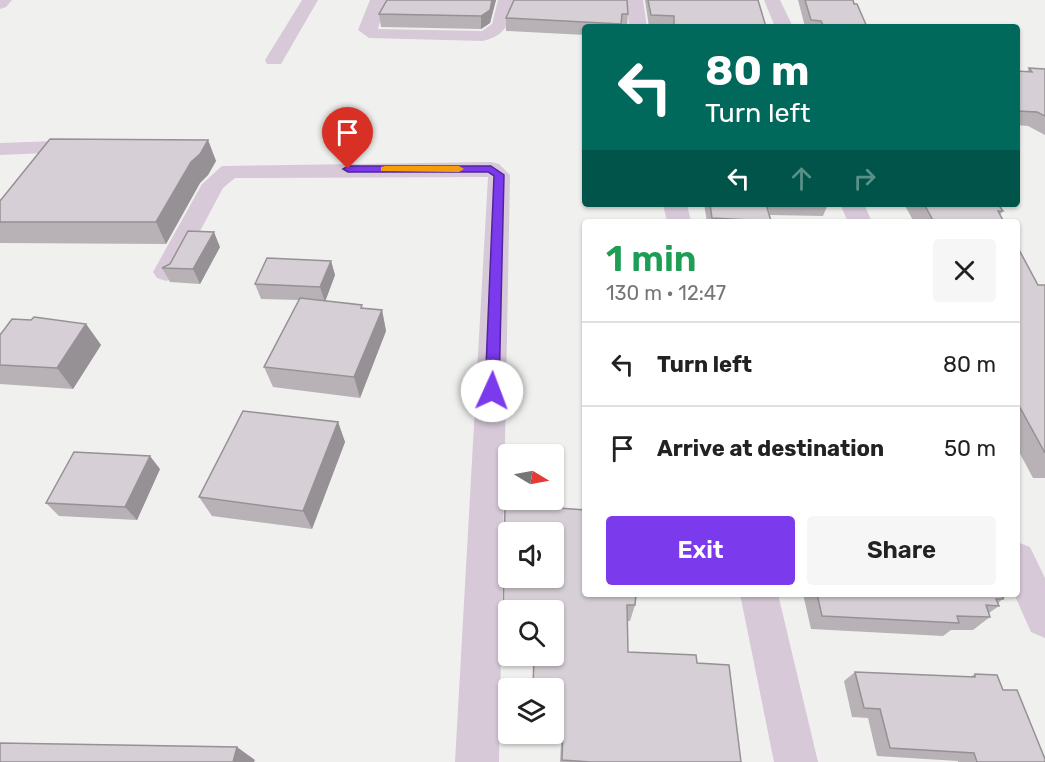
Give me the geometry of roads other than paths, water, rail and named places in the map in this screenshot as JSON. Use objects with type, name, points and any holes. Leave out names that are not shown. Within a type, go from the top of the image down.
[{"type":"street","points":[[0,4],[4,0]]},
{"type":"street","points":[[274,60],[310,0]]},
{"type":"street","points":[[378,0],[367,30],[375,34],[483,36],[495,34],[501,27],[506,0]]},
{"type":"street","points":[[635,0],[638,24]]},
{"type":"street","points":[[772,0],[783,24]]},
{"type":"street","points":[[0,149],[102,146]]},
{"type":"street","points":[[166,272],[213,184],[230,171],[491,169],[499,175],[477,762]]},
{"type":"street","points":[[1020,565],[1045,619]]},
{"type":"street","points":[[760,597],[796,762]]}]
